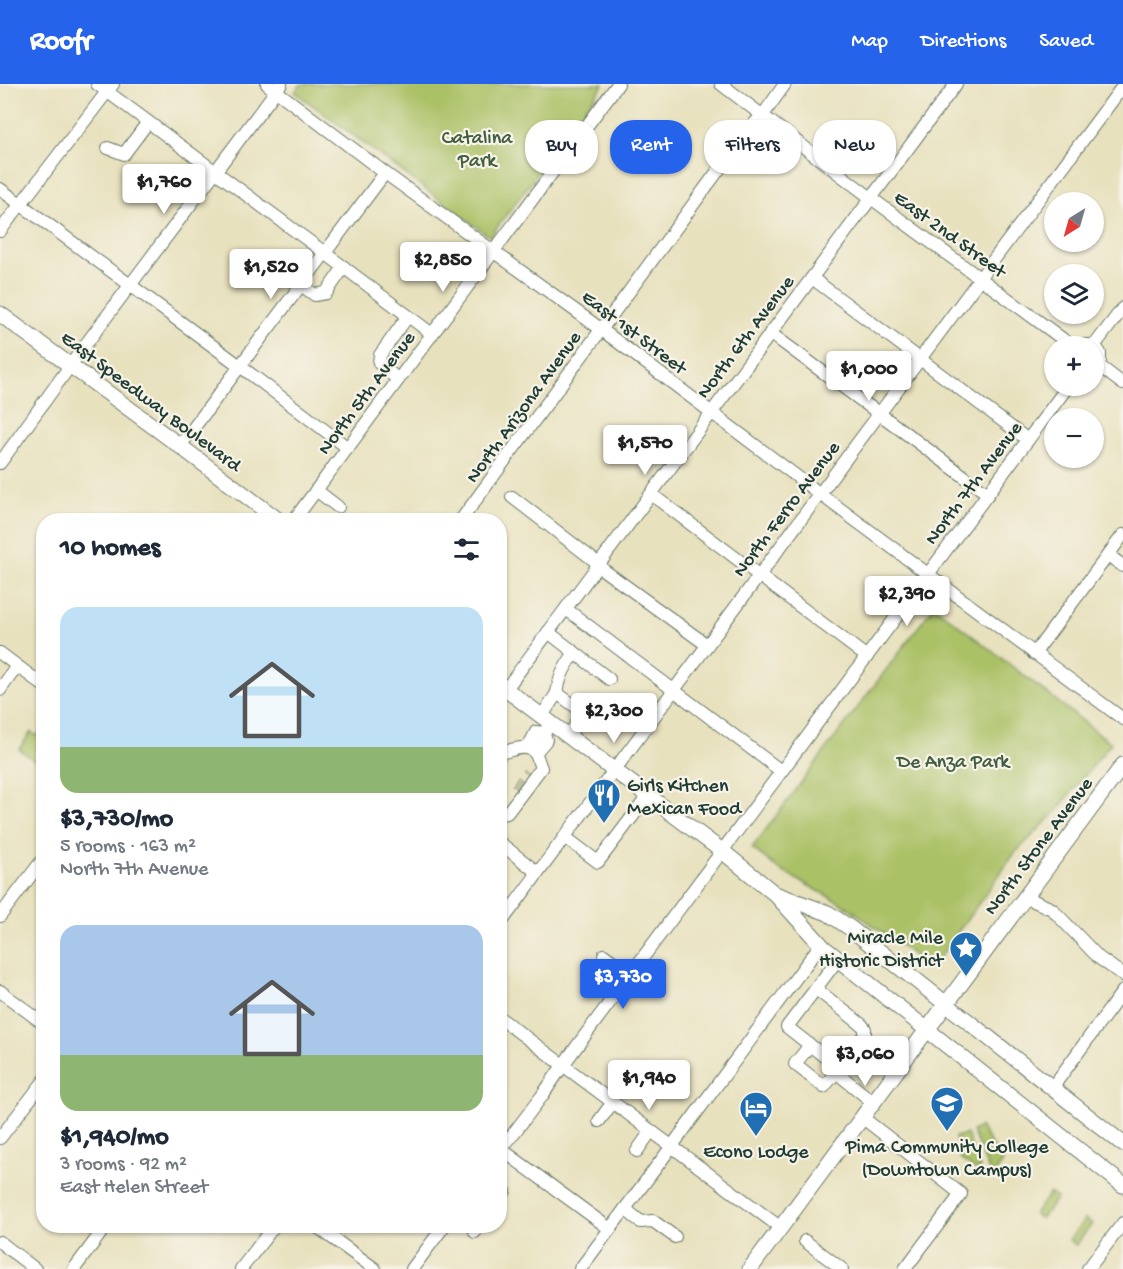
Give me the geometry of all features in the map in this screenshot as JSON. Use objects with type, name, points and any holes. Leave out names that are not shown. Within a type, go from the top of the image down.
[{"type":"main road","name":"East Speedway Boulevard","points":[[0,314],[269,513]]},
{"type":"main road","points":[[507,695],[546,724],[568,736],[722,851],[775,894],[820,944],[838,959],[1123,1185]]},
{"type":"main road","name":"North Stone Avenue","points":[[750,1269],[1123,765]]},
{"type":"main road","points":[[775,894],[828,913],[946,1003],[1123,1144]]},
{"type":"street","name":"North 5th Avenue","points":[[299,513],[618,84]]},
{"type":"street","name":"East 2nd Street","points":[[721,84],[1058,336]]},
{"type":"street","name":"North Arizona Avenue","points":[[466,513],[748,130],[763,115],[785,84]]},
{"type":"street","name":"North 6th Avenue","points":[[507,683],[566,609],[956,84]]},
{"type":"street","name":"East 1st Street","points":[[275,86],[385,173],[494,250],[1123,719]]},
{"type":"street","points":[[0,463],[70,365],[215,172],[275,86]]},
{"type":"street","name":"North Ferro Avenue","points":[[507,915],[1123,86]]},
{"type":"street","points":[[0,231],[106,87],[148,122],[432,334]]},
{"type":"street","points":[[108,148],[124,154],[148,122]]},
{"type":"street","points":[[180,446],[385,173]]},
{"type":"street","points":[[0,189],[348,448]]},
{"type":"street","points":[[301,285],[315,295],[326,293],[344,267]]},
{"type":"street","points":[[812,278],[1028,440]]},
{"type":"street","points":[[1097,336],[1123,308]]},
{"type":"street","points":[[398,380],[378,363],[380,355],[408,316]]},
{"type":"street","points":[[770,333],[988,494]]},
{"type":"street","points":[[1104,371],[1123,384]]},
{"type":"street","name":"North 7th Avenue","points":[[507,1141],[1061,396]]},
{"type":"street","points":[[316,490],[338,507]]},
{"type":"street","points":[[651,494],[867,657]]},
{"type":"street","points":[[512,498],[707,645]]},
{"type":"street","points":[[1034,654],[1123,536]]},
{"type":"street","points":[[1108,555],[1123,566]]},
{"type":"street","points":[[566,609],[781,771]]},
{"type":"street","points":[[548,632],[609,679]]},
{"type":"street","points":[[0,653],[36,680]]},
{"type":"street","points":[[507,751],[515,749],[531,750],[546,740],[546,724],[557,693],[560,676],[575,653]]},
{"type":"street","points":[[0,690],[17,666]]},
{"type":"street","points":[[557,693],[588,708],[568,736]]},
{"type":"street","points":[[531,750],[541,768]]},
{"type":"street","points":[[528,772],[532,766],[541,768]]},
{"type":"street","points":[[507,813],[541,768]]},
{"type":"street","points":[[507,800],[516,789]]},
{"type":"street","points":[[564,837],[598,862],[648,796]]},
{"type":"street","points":[[507,849],[538,873]]},
{"type":"street","points":[[0,916],[36,869]]},
{"type":"street","points":[[1025,897],[1052,909],[1099,958],[1123,975]]},
{"type":"street","points":[[580,1269],[820,944]]},
{"type":"street","points":[[604,955],[630,974]]},
{"type":"street","points":[[838,959],[788,1027],[874,1103]]},
{"type":"street","points":[[810,1045],[795,1064],[824,1087],[865,1035],[862,1025],[816,989]]},
{"type":"street","points":[[0,991],[36,1018]]},
{"type":"street","points":[[1052,1088],[1123,991]]},
{"type":"street","points":[[507,1023],[781,1228]]},
{"type":"street","points":[[0,1138],[36,1091]]},
{"type":"street","points":[[599,1121],[613,1102]]},
{"type":"street","points":[[862,1118],[961,1194],[905,1269]]},
{"type":"street","points":[[637,1151],[651,1131]]},
{"type":"street","points":[[507,1155],[610,1229]]},
{"type":"street","points":[[625,1209],[641,1222],[653,1221],[675,1237]]},
{"type":"street","points":[[1088,1269],[1123,1223]]},
{"type":"street","points":[[74,1269],[101,1233]]},
{"type":"street","points":[[241,1269],[269,1233]]},
{"type":"street","points":[[326,1233],[375,1269]]},
{"type":"street","points":[[412,1269],[439,1233]]},
{"type":"street","points":[[805,1241],[842,1269]]},
{"type":"street","points":[[0,1242],[35,1269]]},
{"type":"green space","name":"Catalina Park","points":[[301,84],[604,84],[577,120],[525,120],[525,174],[537,174],[490,237],[295,92]]},
{"type":"green space","name":"De Anza Park","points":[[934,606],[1111,743],[1055,813],[1015,853],[937,961],[926,964],[846,906],[780,870],[752,848]]},
{"type":"green space","points":[[31,732],[36,735],[36,762],[19,749]]},
{"type":"green space","points":[[980,1127],[1003,1162],[992,1177],[972,1131]]},
{"type":"green space","points":[[967,1134],[980,1169],[978,1172],[960,1159],[955,1137]]},
{"type":"green space","points":[[1050,1193],[1057,1198],[1041,1219],[1034,1214]]},
{"type":"green space","points":[[1085,1219],[1092,1224],[1076,1245],[1069,1240]]},
{"type":"tunnel","points":[[516,789],[528,772]]},
{"type":"place","name":"Girls Kitchen Mexican Food","points":[[604,824]]},
{"type":"place","name":"Miracle Mile Historic District","points":[[966,977]]},
{"type":"place","name":"Pima Community College (Downtown Campus)","points":[[947,1132]]},
{"type":"place","name":"Econo Lodge","points":[[756,1137]]}]
